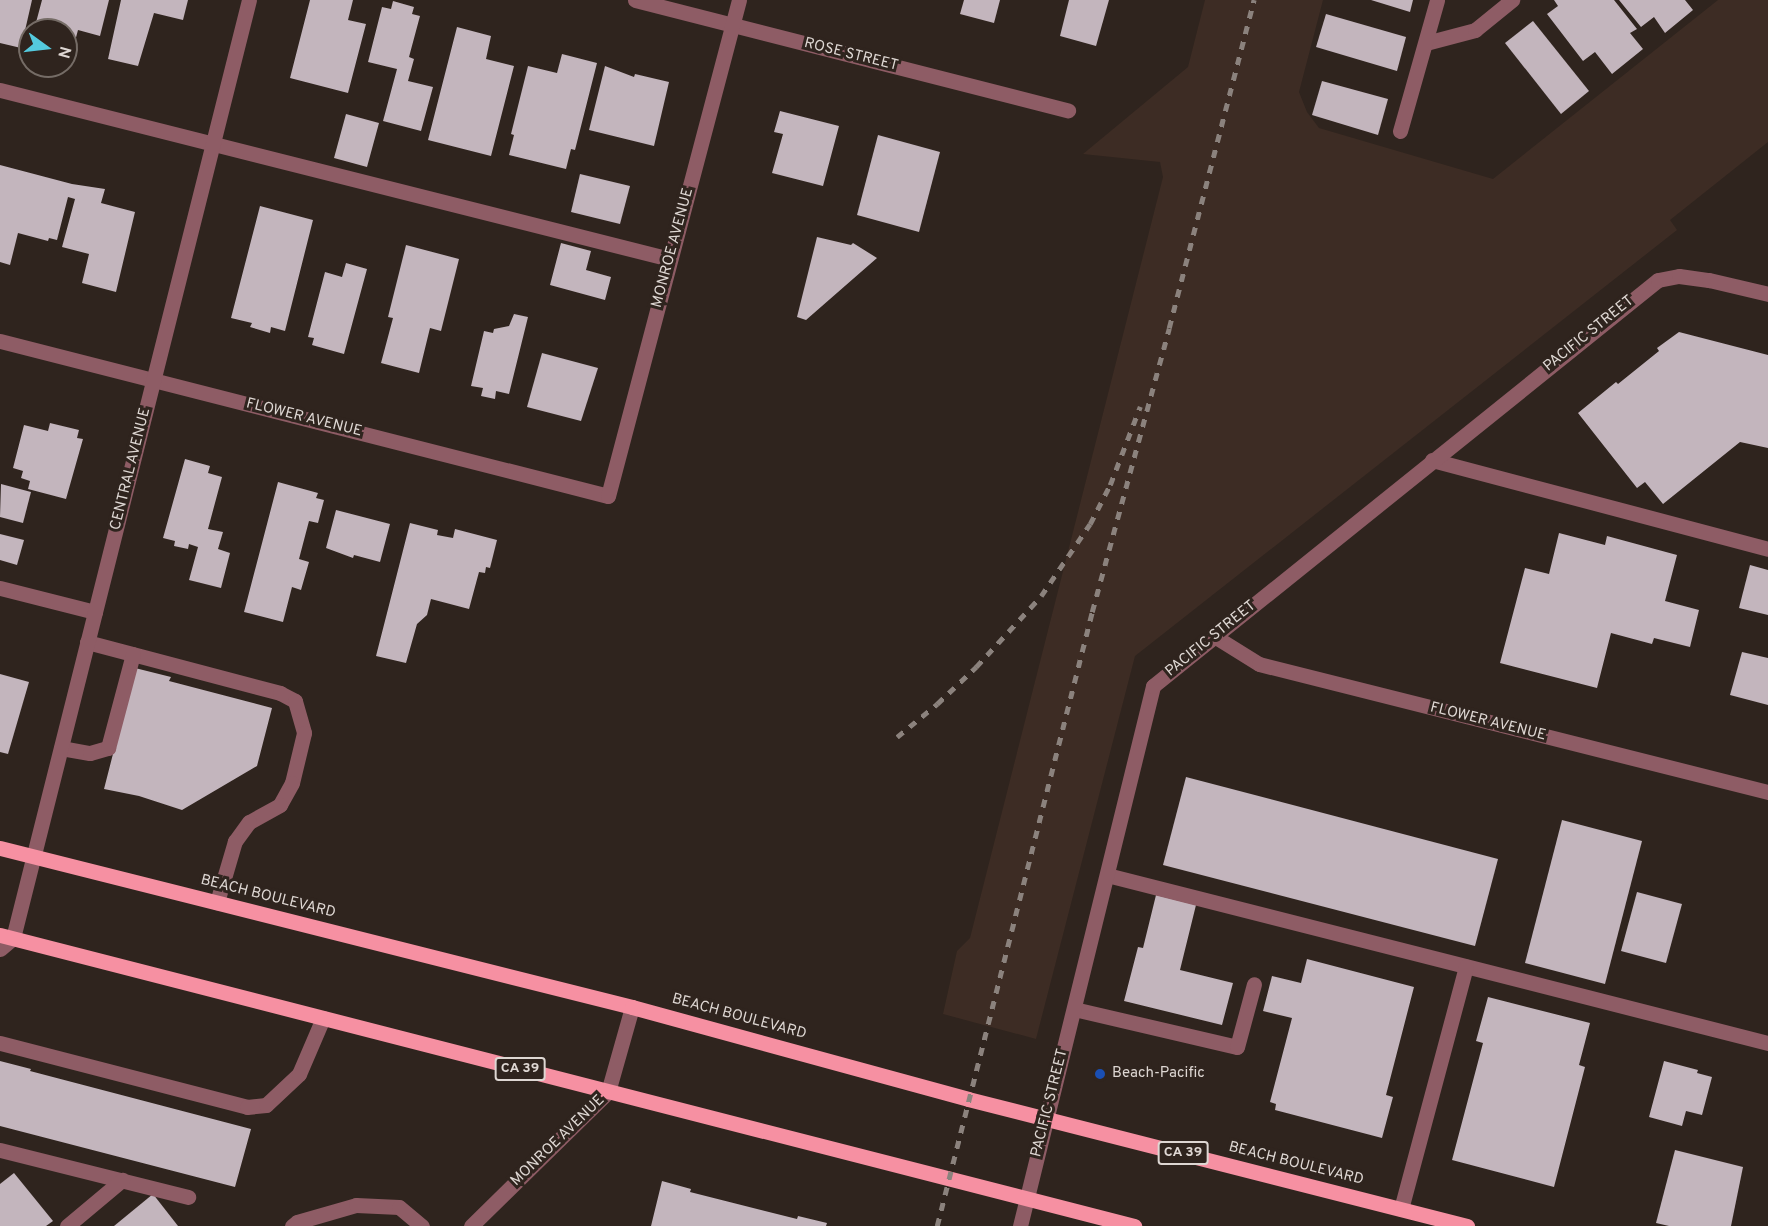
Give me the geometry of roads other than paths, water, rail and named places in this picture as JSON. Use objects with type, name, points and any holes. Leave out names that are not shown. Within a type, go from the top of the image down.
[{"type":"main road","name":"BEACH BOULEVARD","points":[[0,848],[632,1007],[1046,1118],[1467,1226]]},
{"type":"main road","name":"CA 39","points":[[7,936],[1134,1226]]},
{"type":"street","name":"CENTRAL AVENUE","points":[[7,936],[34,857],[249,0]]},
{"type":"street","name":"ROSE STREET","points":[[635,0],[1068,110]]},
{"type":"street","name":"MONROE AVENUE","points":[[608,496],[739,0]]},
{"type":"street","points":[[1400,131],[1437,0]]},
{"type":"street","points":[[1426,43],[1475,30],[1512,0]]},
{"type":"street","points":[[0,90],[670,259]]},
{"type":"street","name":"PACIFIC STREET","points":[[1020,1226],[1153,686],[1641,291],[1658,280],[1679,276],[1709,280],[1768,294]]},
{"type":"street","name":"FLOWER AVENUE","points":[[0,341],[608,496]]},
{"type":"street","points":[[1432,460],[1768,549]]},
{"type":"street","points":[[0,588],[95,612]]},
{"type":"street","name":"FLOWER AVENUE","points":[[1214,636],[1259,664],[1768,792]]},
{"type":"street","points":[[87,642],[280,693],[295,701],[302,719],[304,733],[292,783],[280,805],[249,822],[235,841],[217,902]]},
{"type":"street","points":[[61,748],[90,753],[108,748],[133,654]]},
{"type":"street","points":[[1107,875],[1768,1043]]},
{"type":"street","points":[[0,949],[7,936]]},
{"type":"street","points":[[1401,1209],[1466,967]]},
{"type":"street","points":[[1074,1009],[1237,1047],[1254,984]]},
{"type":"street","name":"MONROE AVENUE","points":[[471,1226],[608,1092],[632,1007]]},
{"type":"street","points":[[0,1043],[247,1107],[267,1105],[299,1074],[323,1018]]},
{"type":"street","points":[[2,1153],[188,1197]]},
{"type":"street","points":[[68,1226],[122,1180]]},
{"type":"street","points":[[292,1226],[297,1222],[356,1205],[399,1207],[423,1226]]},
{"type":"railway","points":[[937,1226],[1092,612],[1254,0]]},
{"type":"railway","points":[[897,737],[937,704],[976,667],[1041,596],[1090,524],[1110,485],[1140,407]]},
{"type":"place","name":"Beach-Pacific","points":[[1100,1074]]}]
